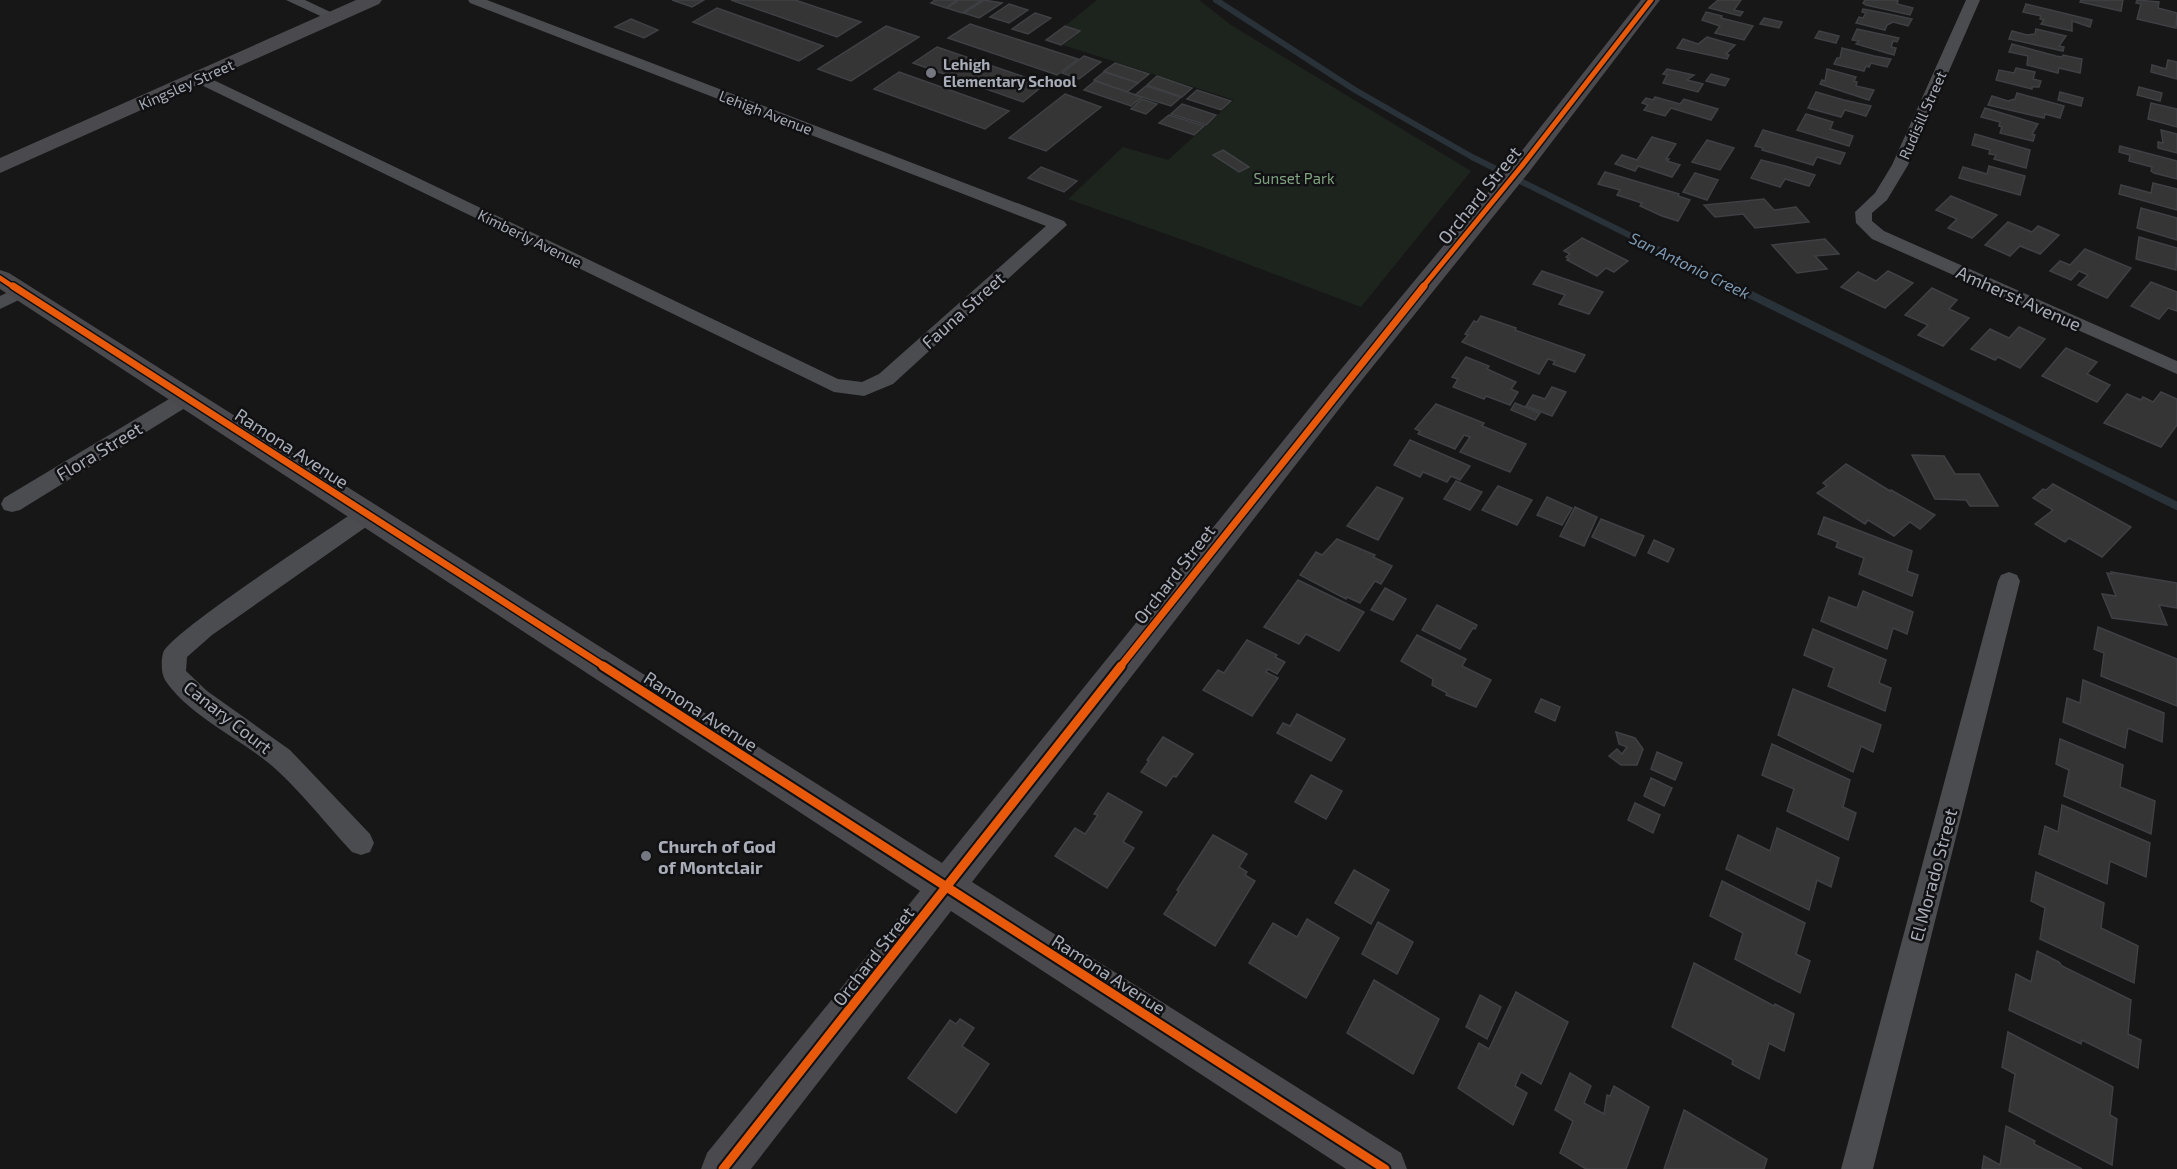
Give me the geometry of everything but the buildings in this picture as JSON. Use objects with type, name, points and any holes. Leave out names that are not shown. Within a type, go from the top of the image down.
[{"type":"street","points":[[293,0],[334,17]]},
{"type":"street","name":"Kingsley Street","points":[[0,166],[372,0]]},
{"type":"street","name":"Lehigh Avenue","points":[[475,0],[1058,225]]},
{"type":"street","name":"Orchard Street","points":[[723,1169],[1335,394],[1515,175],[1651,0]]},
{"type":"street","name":"Rudisill Street","points":[[1864,223],[1863,212],[1881,196],[1900,165],[1972,0]]},
{"type":"street","name":"Kimberly Avenue","points":[[198,78],[834,385],[864,389]]},
{"type":"street","name":"Amherst Avenue","points":[[1864,223],[1878,235],[2177,368]]},
{"type":"street","name":"Fauna Street","points":[[864,389],[886,379],[1058,225]]},
{"type":"street","name":"Ramona Avenue","points":[[7,291],[186,398],[1385,1169]]},
{"type":"street","name":"Flora Street","points":[[12,504],[186,398]]},
{"type":"street","name":"Canary Court","points":[[361,843],[281,758],[198,698],[174,674],[175,652],[204,628],[368,514]]},
{"type":"street","name":"El Morado Street","points":[[1857,1169],[2009,581]]},
{"type":"green space","name":"Sunset Park","points":[[1097,0],[1199,0],[1231,25],[1471,171],[1361,307],[1068,199],[1123,147],[1168,160],[1234,100],[1063,45],[1081,31],[1066,25]]},
{"type":"waterway","name":"San Antonio Creek","points":[[1216,0],[1355,90],[1472,157],[1736,288]]},
{"type":"waterway","name":"San Antonio Creek","points":[[1733,286],[2177,506]]},
{"type":"cycle path","points":[[723,1169],[1343,385],[1521,167],[1651,0]]},
{"type":"cycle path","points":[[0,278],[1385,1169]]},
{"type":"place","name":"Lehigh Elementary School","points":[[931,73]]},
{"type":"place","name":"Church of God of Montclair","points":[[646,856]]}]
